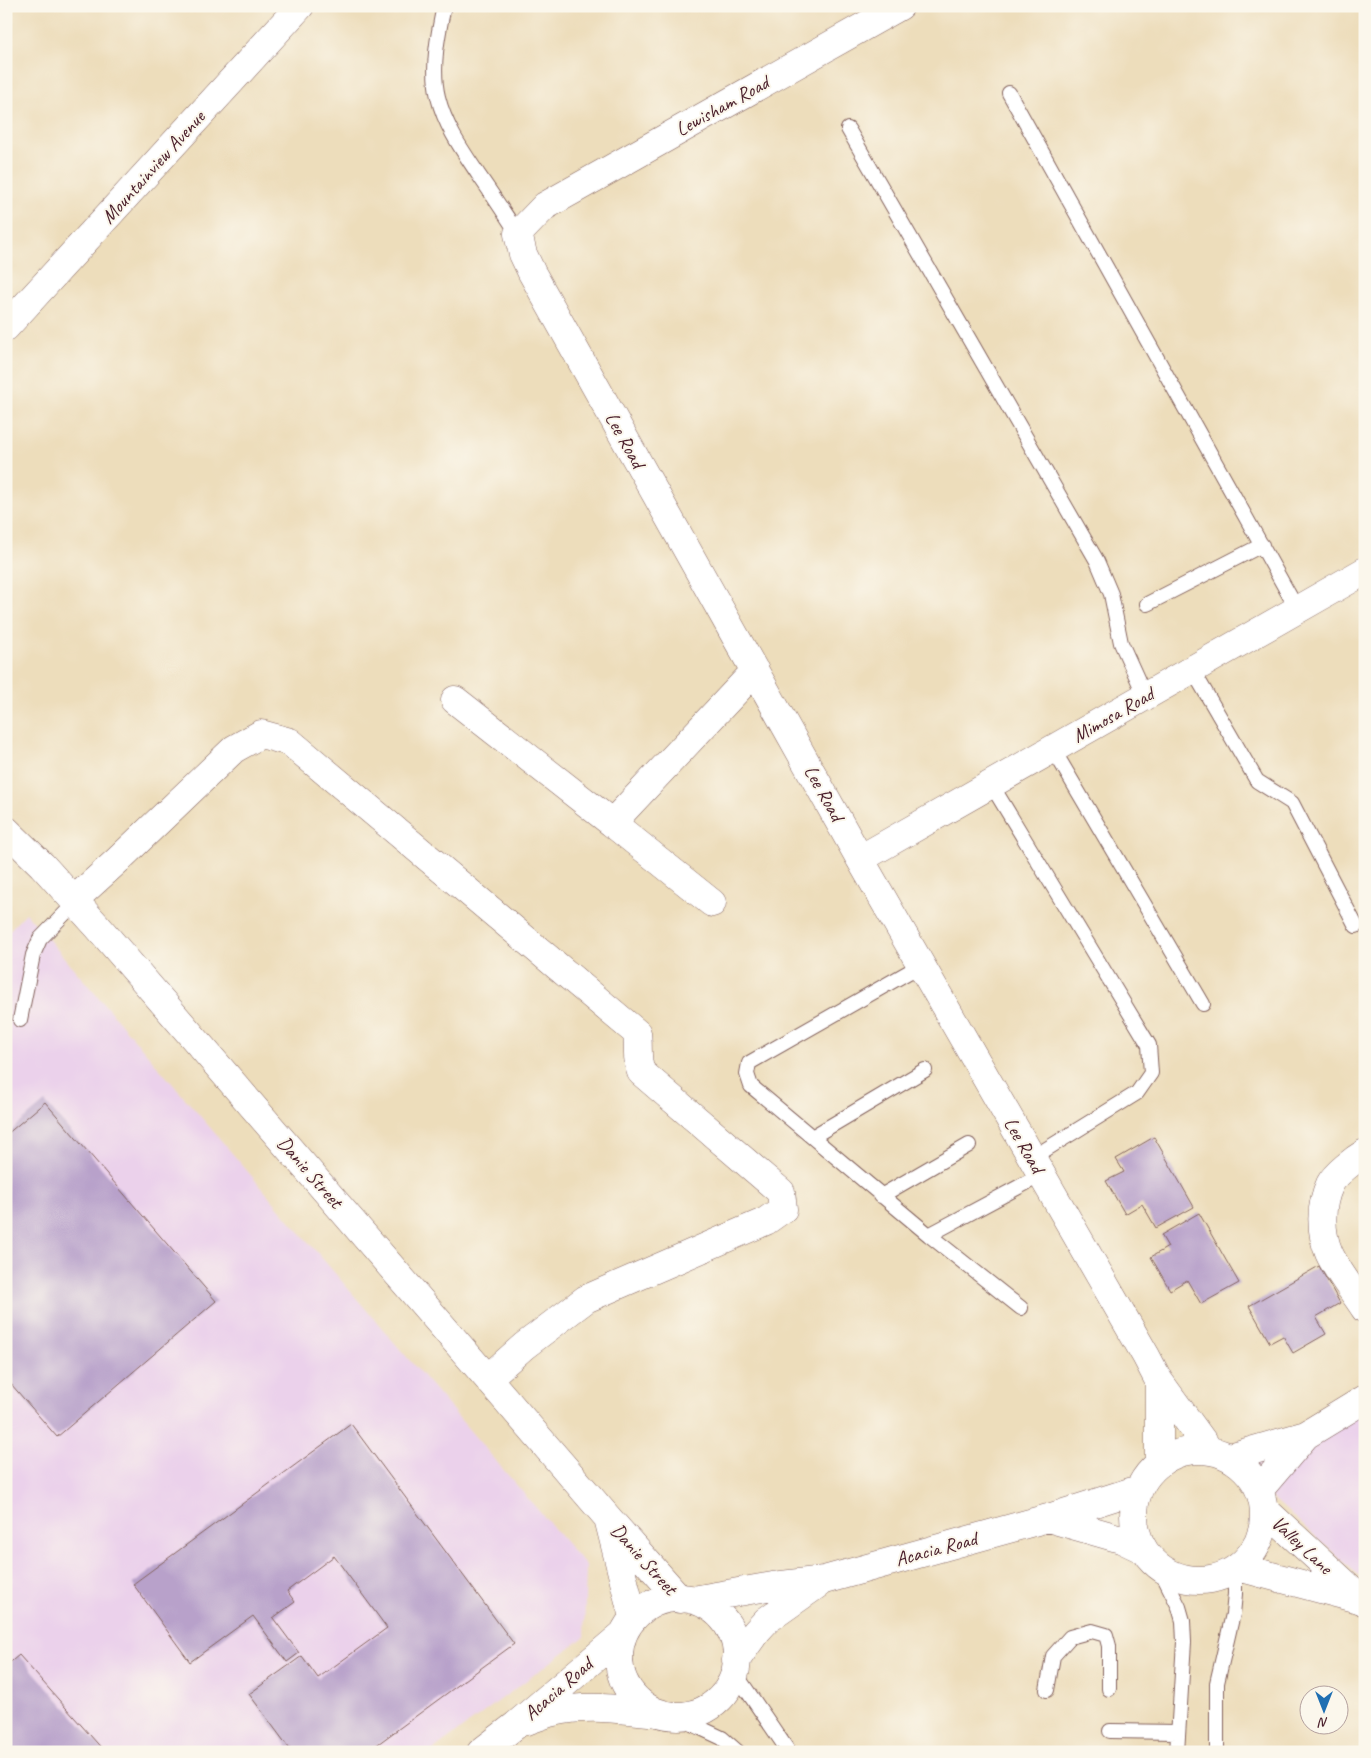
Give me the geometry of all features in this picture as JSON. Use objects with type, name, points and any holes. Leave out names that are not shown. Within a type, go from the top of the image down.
[{"type":"street","name":"Mountainview Avenue","points":[[6,327],[300,6]]},
{"type":"street","name":"Lewisham Road","points":[[518,234],[545,206],[900,6]]},
{"type":"street","name":"Lee Road","points":[[518,234],[523,254],[532,273],[860,859],[1159,1381],[1220,1454]]},
{"type":"street","name":"Mimosa Road","points":[[860,859],[1365,571]]},
{"type":"street","points":[[612,822],[755,671]]},
{"type":"street","points":[[455,700],[612,822],[712,903]]},
{"type":"street","points":[[75,901],[234,749],[261,734],[290,742],[637,1033],[639,1048],[637,1063],[641,1072],[781,1192],[783,1210],[766,1221],[586,1299],[524,1346],[488,1378]]},
{"type":"street","name":"Danie Street","points":[[6,830],[75,901],[608,1518],[687,1600]]},
{"type":"street","points":[[1365,1154],[1356,1159],[1331,1183],[1323,1208],[1323,1232],[1330,1253],[1365,1309]]},
{"type":"street","name":"Lee Road","points":[[1159,1381],[1159,1464]]},
{"type":"street","points":[[1151,1557],[1136,1530],[1134,1509],[1139,1489],[1150,1471],[1167,1458],[1187,1451],[1220,1454],[1306,1435],[1365,1399]]},
{"type":"street","points":[[1262,1500],[1306,1435]]},
{"type":"street","points":[[1048,1518],[1120,1539],[1151,1557],[1176,1576],[1197,1580],[1218,1577],[1236,1568],[1253,1552],[1262,1532],[1262,1500],[1248,1470],[1220,1454]]},
{"type":"street","name":"Acacia Road","points":[[687,1600],[824,1580],[1048,1518],[1139,1489]]},
{"type":"street","name":"Valley Lane","points":[[1262,1500],[1363,1601]]},
{"type":"street","name":"Danie Street","points":[[608,1518],[628,1626]]},
{"type":"street","name":"Valley Lane","points":[[1236,1568],[1363,1601]]},
{"type":"street","name":"Acacia Road","points":[[736,1666],[756,1632],[767,1620],[824,1580]]},
{"type":"street","points":[[667,1599],[687,1600],[706,1605],[721,1617],[732,1634],[737,1653],[736,1666],[726,1691],[713,1705],[695,1714],[666,1714],[640,1703],[628,1689],[620,1671],[618,1652],[628,1626],[648,1606],[667,1599]]},
{"type":"street","name":"Acacia Road","points":[[481,1752],[516,1725],[628,1626]]},
{"type":"street","name":"Acacia Road","points":[[516,1725],[553,1712],[578,1709],[612,1708],[666,1714]]},
{"type":"lane","points":[[444,6],[439,27],[436,63],[438,95],[445,119],[459,146],[518,234]]},
{"type":"lane","points":[[1009,93],[1298,609]]},
{"type":"lane","points":[[848,129],[1096,561],[1111,594],[1121,643],[1145,696]]},
{"type":"lane","points":[[1146,604],[1262,545]]},
{"type":"lane","points":[[1192,669],[1257,781],[1292,803],[1356,926]]},
{"type":"lane","points":[[1053,748],[1203,1004]]},
{"type":"lane","points":[[929,1236],[1037,1166],[1137,1093],[1151,1073],[1148,1044],[991,784]]},
{"type":"lane","points":[[20,1020],[33,955],[40,939],[75,901]]},
{"type":"lane","points":[[921,965],[749,1063],[747,1074],[751,1086],[929,1236],[1021,1308]]},
{"type":"lane","points":[[812,1137],[925,1070]]},
{"type":"lane","points":[[881,1196],[968,1145]]},
{"type":"lane","points":[[1151,1557],[1179,1607],[1183,1621],[1184,1642],[1177,1752]]},
{"type":"lane","points":[[1217,1752],[1217,1683],[1233,1614],[1236,1568]]},
{"type":"lane","points":[[1047,1690],[1053,1656],[1070,1637],[1092,1631],[1106,1635],[1109,1646],[1109,1689]]},
{"type":"lane","points":[[736,1666],[789,1752]]},
{"type":"lane","points":[[666,1714],[722,1738],[738,1752]]},
{"type":"lane","points":[[1110,1731],[1177,1732]]},
{"type":"shaded area","points":[[26,913],[586,1566],[584,1637],[431,1752],[6,1752],[6,934]]},
{"type":"shaded area","points":[[1365,1394],[1365,1581],[1235,1464]]},
{"type":"building","points":[[45,1102],[216,1301],[57,1437],[11,1384],[6,1388],[6,1135]]},
{"type":"building","points":[[1154,1137],[1194,1207],[1156,1228],[1142,1204],[1125,1214],[1106,1181],[1124,1172],[1116,1159]]},
{"type":"building","points":[[1199,1213],[1239,1283],[1201,1304],[1187,1280],[1170,1290],[1151,1257],[1168,1247],[1161,1235]]},
{"type":"building","points":[[1319,1266],[1340,1303],[1316,1317],[1326,1334],[1293,1353],[1283,1336],[1270,1343],[1249,1306]]},
{"type":"building","points":[[351,1424],[514,1644],[367,1752],[292,1752],[249,1694],[302,1656],[318,1678],[387,1628],[334,1556],[287,1591],[295,1602],[273,1618],[299,1653],[287,1662],[253,1616],[190,1662],[133,1584]]},
{"type":"building","points":[[19,1655],[105,1752],[6,1752],[6,1666]]}]
